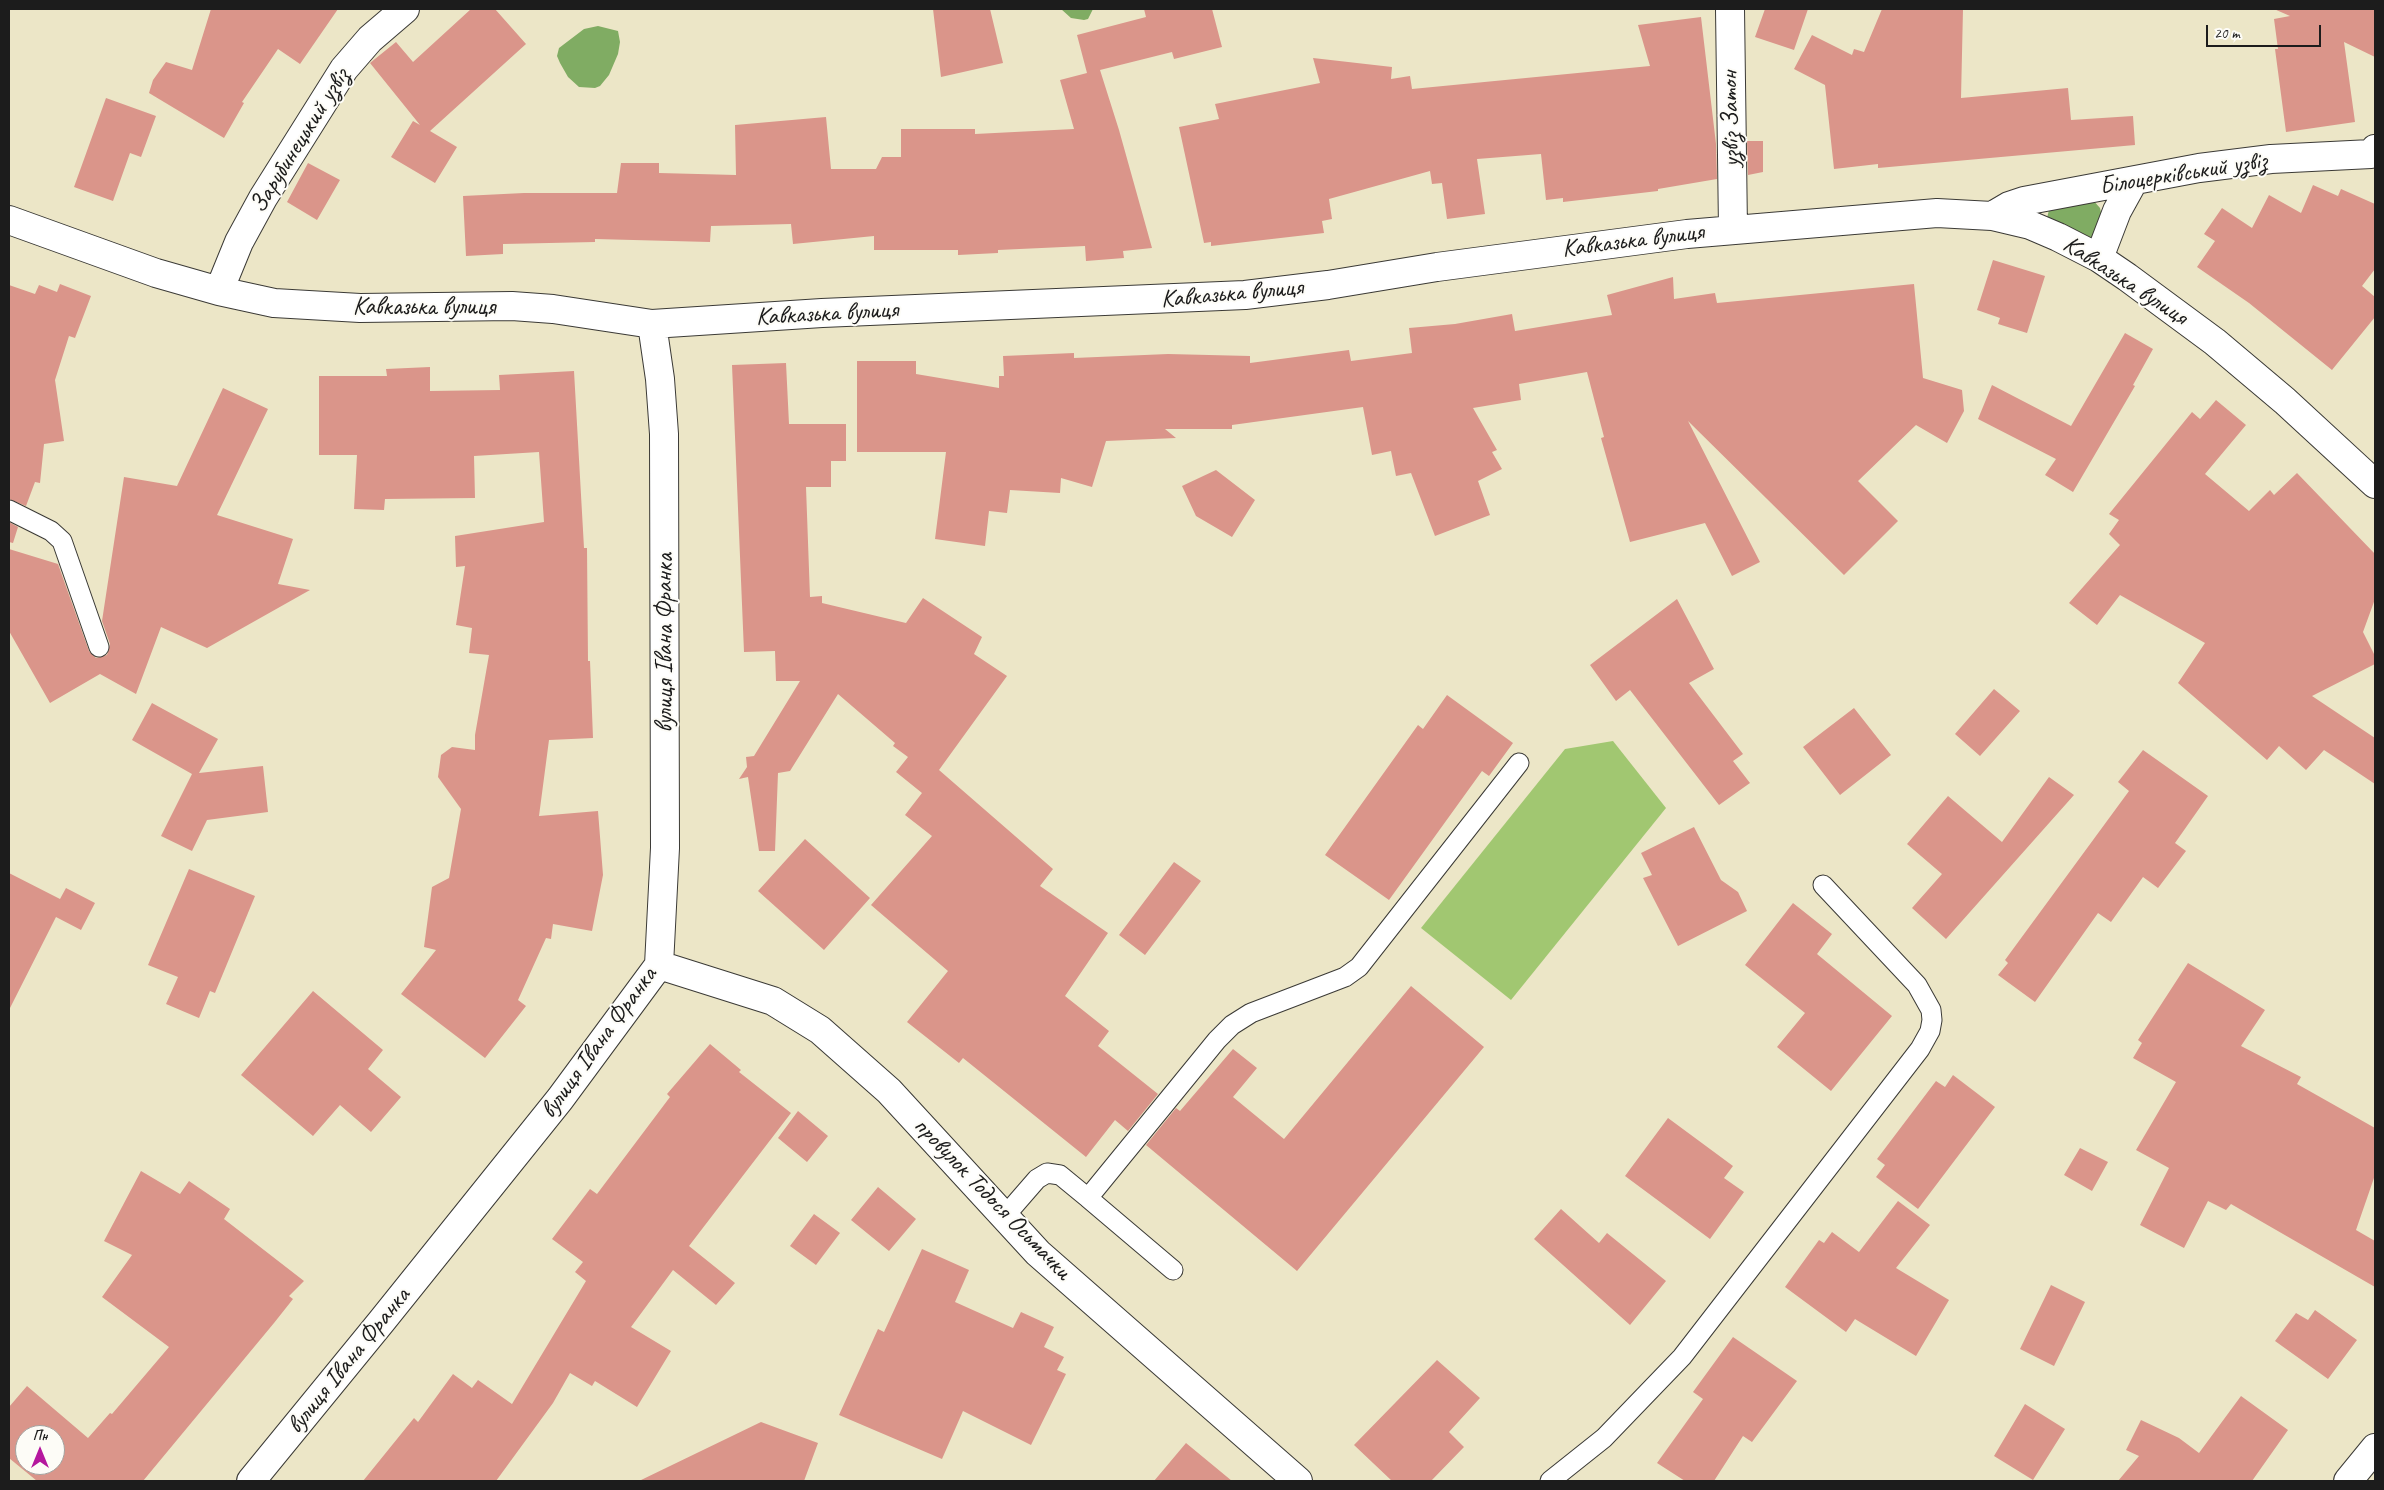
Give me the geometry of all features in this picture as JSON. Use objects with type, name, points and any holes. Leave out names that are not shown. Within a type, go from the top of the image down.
[{"type":"street","name":"Зарубинецький узвіз","points":[[219,291],[239,242],[262,198],[344,69],[370,39],[406,9]]},
{"type":"street","name":"узвіз Затон","points":[[1730,9],[1733,229]]},
{"type":"street","name":"Білоцерківський узвіз","points":[[1992,216],[2009,206],[2024,201],[2238,162],[2296,157],[2371,154],[2375,149]]},
{"type":"street","points":[[2099,258],[2117,211],[2133,182]]},
{"type":"street","name":"Кавказька вулиця","points":[[9,220],[156,272],[219,291],[274,303],[302,306],[413,308],[512,306],[553,309],[652,324],[793,314],[1245,295],[1328,285],[1530,254],[1733,229],[1937,213],[1992,216],[2030,225],[2099,258],[2215,342],[2285,401],[2375,484]]},
{"type":"street","name":"вулиця Івана Франка","points":[[251,1481],[560,1099],[659,965],[665,848],[664,444],[661,388],[652,324]]},
{"type":"street","name":"провулок Тодося Осьмачки","points":[[659,965],[773,1001],[820,1030],[888,1091],[1038,1253],[1298,1481]]},
{"type":"street","points":[[2348,1481],[2375,1448]]},
{"type":"lane","points":[[9,510],[51,531],[62,541],[100,647]]},
{"type":"lane","points":[[1088,1198],[1217,1040],[1232,1025],[1251,1013],[1345,977],[1359,967],[1519,763]]},
{"type":"lane","points":[[1550,1481],[1604,1438],[1682,1357],[1920,1049],[1930,1031],[1931,1010],[1917,985],[1823,885]]},
{"type":"lane","points":[[1004,1218],[1037,1179],[1047,1173],[1060,1175],[1173,1270]]},
{"type":"green space","points":[[1061,9],[1093,9],[1088,19],[1084,20],[1071,18]]},
{"type":"green space","points":[[598,26],[618,31],[620,42],[618,54],[609,75],[600,86],[595,88],[579,87],[568,77],[560,63],[557,56],[559,48],[584,29]]},
{"type":"green space","points":[[2092,199],[2100,208],[2103,232],[2090,240],[2047,218],[2049,210]]},
{"type":"green space","points":[[1613,741],[1666,808],[1511,1000],[1421,928],[1565,749]]},
{"type":"building","points":[[211,9],[338,9],[300,64],[278,49],[242,102],[244,103],[224,138],[149,93],[153,80],[166,62],[192,70]]},
{"type":"building","points":[[471,9],[495,9],[526,44],[430,131],[457,147],[435,183],[391,157],[413,121],[420,125],[370,63],[396,42],[413,62]]},
{"type":"building","points":[[933,9],[990,9],[1003,63],[941,77]]},
{"type":"building","points":[[1144,9],[1212,9],[1222,47],[1174,59],[1172,52],[1100,70],[1152,248],[1123,251],[1124,258],[1086,261],[1085,246],[998,250],[998,253],[958,255],[958,250],[874,250],[874,236],[793,244],[791,224],[711,226],[710,242],[595,239],[595,242],[503,244],[503,254],[466,256],[463,196],[524,193],[617,193],[621,163],[659,163],[659,173],[736,175],[735,125],[826,117],[831,169],[876,169],[882,157],[901,157],[901,129],[975,129],[975,134],[1074,129],[1060,80],[1087,73],[1077,35],[1146,17]]},
{"type":"building","points":[[1765,9],[1808,9],[1794,50],[1755,37]]},
{"type":"building","points":[[1882,9],[1963,9],[1961,98],[2068,88],[2071,120],[2133,116],[2135,145],[1878,168],[1878,164],[1834,169],[1825,85],[1794,69],[1812,35],[1852,55],[1854,49],[1864,52]]},
{"type":"building","points":[[2274,9],[2375,9],[2375,57],[2344,42],[2355,122],[2286,132],[2275,49],[2278,49],[2274,19],[2290,16]]},
{"type":"building","points":[[1701,17],[1716,144],[1717,179],[1658,189],[1658,191],[1563,202],[1563,198],[1546,200],[1541,154],[1477,159],[1485,214],[1447,219],[1442,183],[1432,184],[1430,171],[1329,199],[1332,219],[1322,221],[1324,233],[1211,246],[1211,242],[1204,243],[1179,127],[1219,119],[1215,104],[1320,83],[1313,58],[1392,67],[1391,79],[1410,76],[1412,89],[1650,66],[1638,25]]},
{"type":"building","points":[[106,98],[156,116],[141,157],[130,153],[113,201],[74,187]]},
{"type":"building","points":[[1747,141],[1763,141],[1763,172],[1748,175]]},
{"type":"building","points":[[308,163],[340,180],[317,220],[287,202]]},
{"type":"building","points":[[2313,185],[2338,196],[2341,189],[2375,204],[2375,269],[2362,286],[2375,297],[2375,317],[2332,370],[2249,303],[2197,267],[2215,241],[2204,234],[2222,208],[2252,228],[2269,195],[2301,213]]},
{"type":"building","points":[[1993,260],[2045,276],[2027,333],[1998,324],[2000,318],[1977,310]]},
{"type":"building","points":[[1673,277],[1674,299],[1715,293],[1717,303],[1914,284],[1923,378],[1962,390],[1964,411],[1947,443],[1916,425],[1858,481],[1898,521],[1844,575],[1688,421],[1760,562],[1732,576],[1705,523],[1630,542],[1601,438],[1604,437],[1587,372],[1519,384],[1521,400],[1473,408],[1497,450],[1492,452],[1502,469],[1478,481],[1490,515],[1435,536],[1411,473],[1396,476],[1391,451],[1372,455],[1363,407],[1232,425],[1232,429],[1165,429],[1176,438],[1106,441],[1092,487],[1061,478],[1060,493],[1010,490],[1007,513],[989,511],[985,546],[935,539],[946,452],[857,452],[857,361],[916,361],[916,374],[999,388],[999,376],[1004,376],[1003,356],[1074,353],[1074,358],[1168,354],[1250,356],[1250,363],[1349,350],[1351,361],[1412,353],[1409,328],[1455,324],[1512,314],[1515,331],[1612,315],[1607,295]]},
{"type":"building","points":[[60,284],[91,296],[75,338],[69,336],[55,380],[64,441],[44,444],[40,483],[35,482],[26,506],[9,499],[9,285],[35,294],[39,285],[57,292]]},
{"type":"building","points":[[2125,333],[2153,349],[2133,385],[2135,386],[2073,492],[2045,475],[2056,459],[1978,419],[1992,385],[2071,426]]},
{"type":"building","points":[[786,363],[789,424],[846,424],[846,461],[831,461],[831,487],[806,487],[810,597],[822,596],[822,603],[906,623],[923,598],[982,637],[974,654],[1007,676],[939,770],[1053,869],[1040,886],[1108,933],[1065,996],[1109,1031],[1098,1046],[1158,1094],[1128,1131],[1115,1120],[1086,1157],[963,1058],[959,1063],[907,1022],[948,971],[871,905],[932,836],[905,815],[922,793],[896,772],[908,757],[893,746],[895,743],[838,694],[790,771],[778,773],[775,851],[759,851],[748,777],[739,779],[747,767],[746,757],[754,756],[800,681],[776,681],[775,651],[744,652],[732,365]]},
{"type":"building","points":[[430,367],[430,391],[500,390],[499,375],[574,371],[584,548],[587,548],[588,661],[590,661],[593,738],[549,740],[539,816],[598,811],[603,875],[592,931],[553,924],[551,939],[546,938],[518,1000],[526,1006],[485,1058],[401,994],[436,950],[424,947],[432,887],[449,878],[461,809],[438,777],[441,755],[452,747],[475,750],[475,735],[489,655],[469,653],[472,628],[456,625],[465,566],[456,567],[455,536],[544,522],[539,452],[474,456],[475,498],[385,499],[384,510],[354,509],[357,455],[319,455],[319,376],[387,376],[386,369]]},
{"type":"building","points":[[223,388],[268,409],[217,515],[293,539],[278,584],[310,590],[207,648],[161,627],[136,694],[100,674],[50,703],[9,631],[9,549],[58,564],[89,651],[96,658],[107,655],[110,644],[102,621],[124,477],[177,486]]},
{"type":"building","points":[[2216,400],[2246,425],[2205,474],[2249,511],[2270,490],[2274,495],[2297,473],[2375,554],[2375,599],[2363,632],[2375,656],[2375,664],[2312,696],[2375,738],[2375,784],[2324,750],[2306,770],[2279,746],[2267,760],[2178,683],[2205,643],[2120,595],[2097,625],[2069,603],[2120,545],[2109,534],[2119,520],[2109,514],[2192,412],[2200,419]]},
{"type":"building","points":[[1216,470],[1255,500],[1232,537],[1196,516],[1182,486]]},
{"type":"building","points":[[9,522],[18,527],[13,543],[9,542]]},
{"type":"building","points":[[1677,599],[1714,669],[1689,683],[1743,754],[1733,761],[1750,783],[1719,805],[1630,690],[1616,701],[1590,665]]},
{"type":"building","points":[[1994,689],[2020,711],[1980,756],[1955,734]]},
{"type":"building","points":[[1447,695],[1513,743],[1489,776],[1482,771],[1389,900],[1325,855],[1418,725],[1423,729]]},
{"type":"building","points":[[152,703],[218,739],[199,773],[263,766],[268,812],[207,820],[192,851],[161,836],[192,774],[132,740]]},
{"type":"building","points":[[1854,708],[1891,755],[1840,795],[1803,747]]},
{"type":"building","points":[[2143,750],[2208,796],[2175,843],[2186,851],[2158,888],[2143,877],[2111,922],[2098,913],[2035,1002],[1998,975],[2008,963],[2005,960],[2129,791],[2118,782]]},
{"type":"building","points":[[2049,777],[2074,795],[1946,939],[1912,908],[1942,874],[1907,844],[1948,796],[2002,842]]},
{"type":"building","points":[[1694,827],[1721,880],[1738,892],[1747,911],[1678,946],[1643,878],[1652,875],[1641,853]]},
{"type":"building","points":[[805,839],[870,898],[824,950],[758,891]]},
{"type":"building","points":[[1174,862],[1201,881],[1145,955],[1119,935]]},
{"type":"building","points":[[189,869],[255,896],[215,993],[210,991],[199,1018],[166,1004],[178,977],[148,965]]},
{"type":"building","points":[[9,873],[60,899],[66,888],[95,903],[81,930],[56,917],[9,1010]]},
{"type":"building","points":[[1793,903],[1832,934],[1817,954],[1892,1016],[1831,1091],[1777,1047],[1805,1013],[1745,965]]},
{"type":"building","points":[[2188,963],[2265,1010],[2241,1046],[2301,1077],[2297,1084],[2375,1128],[2375,1175],[2356,1230],[2375,1241],[2375,1287],[2231,1204],[2226,1210],[2208,1201],[2184,1248],[2140,1225],[2169,1168],[2136,1150],[2176,1082],[2133,1058],[2142,1043],[2138,1040]]},
{"type":"building","points":[[1411,986],[1484,1047],[1297,1271],[1146,1145],[1176,1108],[1180,1111],[1233,1049],[1257,1068],[1233,1097],[1284,1139]]},
{"type":"building","points":[[313,991],[383,1050],[368,1069],[401,1097],[371,1132],[340,1105],[313,1136],[241,1075]]},
{"type":"building","points":[[710,1044],[741,1070],[739,1072],[791,1113],[689,1246],[735,1283],[716,1305],[673,1270],[631,1327],[671,1351],[637,1407],[595,1381],[592,1386],[570,1373],[553,1403],[496,1481],[363,1481],[414,1418],[418,1422],[453,1374],[472,1388],[478,1380],[512,1404],[586,1281],[575,1272],[583,1262],[552,1239],[590,1189],[597,1194],[670,1097],[667,1094]]},
{"type":"building","points":[[1953,1075],[1995,1107],[1918,1209],[1876,1177],[1885,1165],[1877,1159],[1936,1081],[1945,1087]]},
{"type":"building","points":[[798,1111],[828,1136],[807,1162],[778,1138]]},
{"type":"building","points":[[1668,1118],[1733,1166],[1724,1178],[1744,1192],[1710,1239],[1625,1176]]},
{"type":"building","points":[[2080,1148],[2108,1162],[2092,1191],[2064,1175]]},
{"type":"building","points":[[141,1171],[180,1194],[189,1181],[230,1209],[224,1219],[304,1281],[289,1296],[293,1299],[274,1323],[143,1481],[37,1481],[30,1475],[65,1475],[65,1425],[15,1425],[15,1463],[9,1458],[9,1407],[27,1386],[88,1438],[110,1413],[112,1414],[169,1347],[102,1297],[132,1255],[104,1241]]},
{"type":"building","points":[[878,1187],[916,1219],[889,1251],[851,1220]]},
{"type":"building","points":[[1898,1201],[1930,1225],[1896,1268],[1949,1300],[1916,1356],[1855,1319],[1846,1332],[1785,1287],[1819,1240],[1824,1243],[1832,1232],[1859,1252]]},
{"type":"building","points":[[1561,1209],[1599,1243],[1607,1233],[1666,1281],[1630,1325],[1534,1239]]},
{"type":"building","points":[[814,1214],[840,1233],[816,1265],[790,1246]]},
{"type":"building","points":[[922,1249],[969,1270],[955,1302],[1013,1328],[1021,1312],[1054,1327],[1044,1347],[1064,1357],[1057,1370],[1066,1374],[1031,1445],[963,1411],[942,1459],[839,1415],[878,1329],[884,1332]]},
{"type":"building","points":[[2051,1285],[2085,1302],[2054,1366],[2020,1349]]},
{"type":"building","points":[[2315,1310],[2357,1340],[2328,1379],[2275,1341],[2296,1313],[2308,1320]]},
{"type":"building","points":[[1733,1337],[1797,1381],[1752,1442],[1743,1436],[1714,1481],[1685,1481],[1657,1463],[1703,1399],[1693,1392]]},
{"type":"building","points":[[1437,1360],[1480,1398],[1449,1432],[1464,1447],[1431,1481],[1392,1481],[1354,1445]]},
{"type":"building","points":[[2241,1396],[2288,1430],[2252,1481],[2118,1481],[2139,1456],[2126,1450],[2141,1420],[2179,1438],[2199,1453]]},
{"type":"building","points":[[2025,1404],[2065,1429],[2033,1480],[1994,1456]]},
{"type":"building","points":[[761,1422],[818,1443],[804,1481],[639,1481]]},
{"type":"building","points":[[1186,1443],[1232,1481],[1154,1481]]}]
